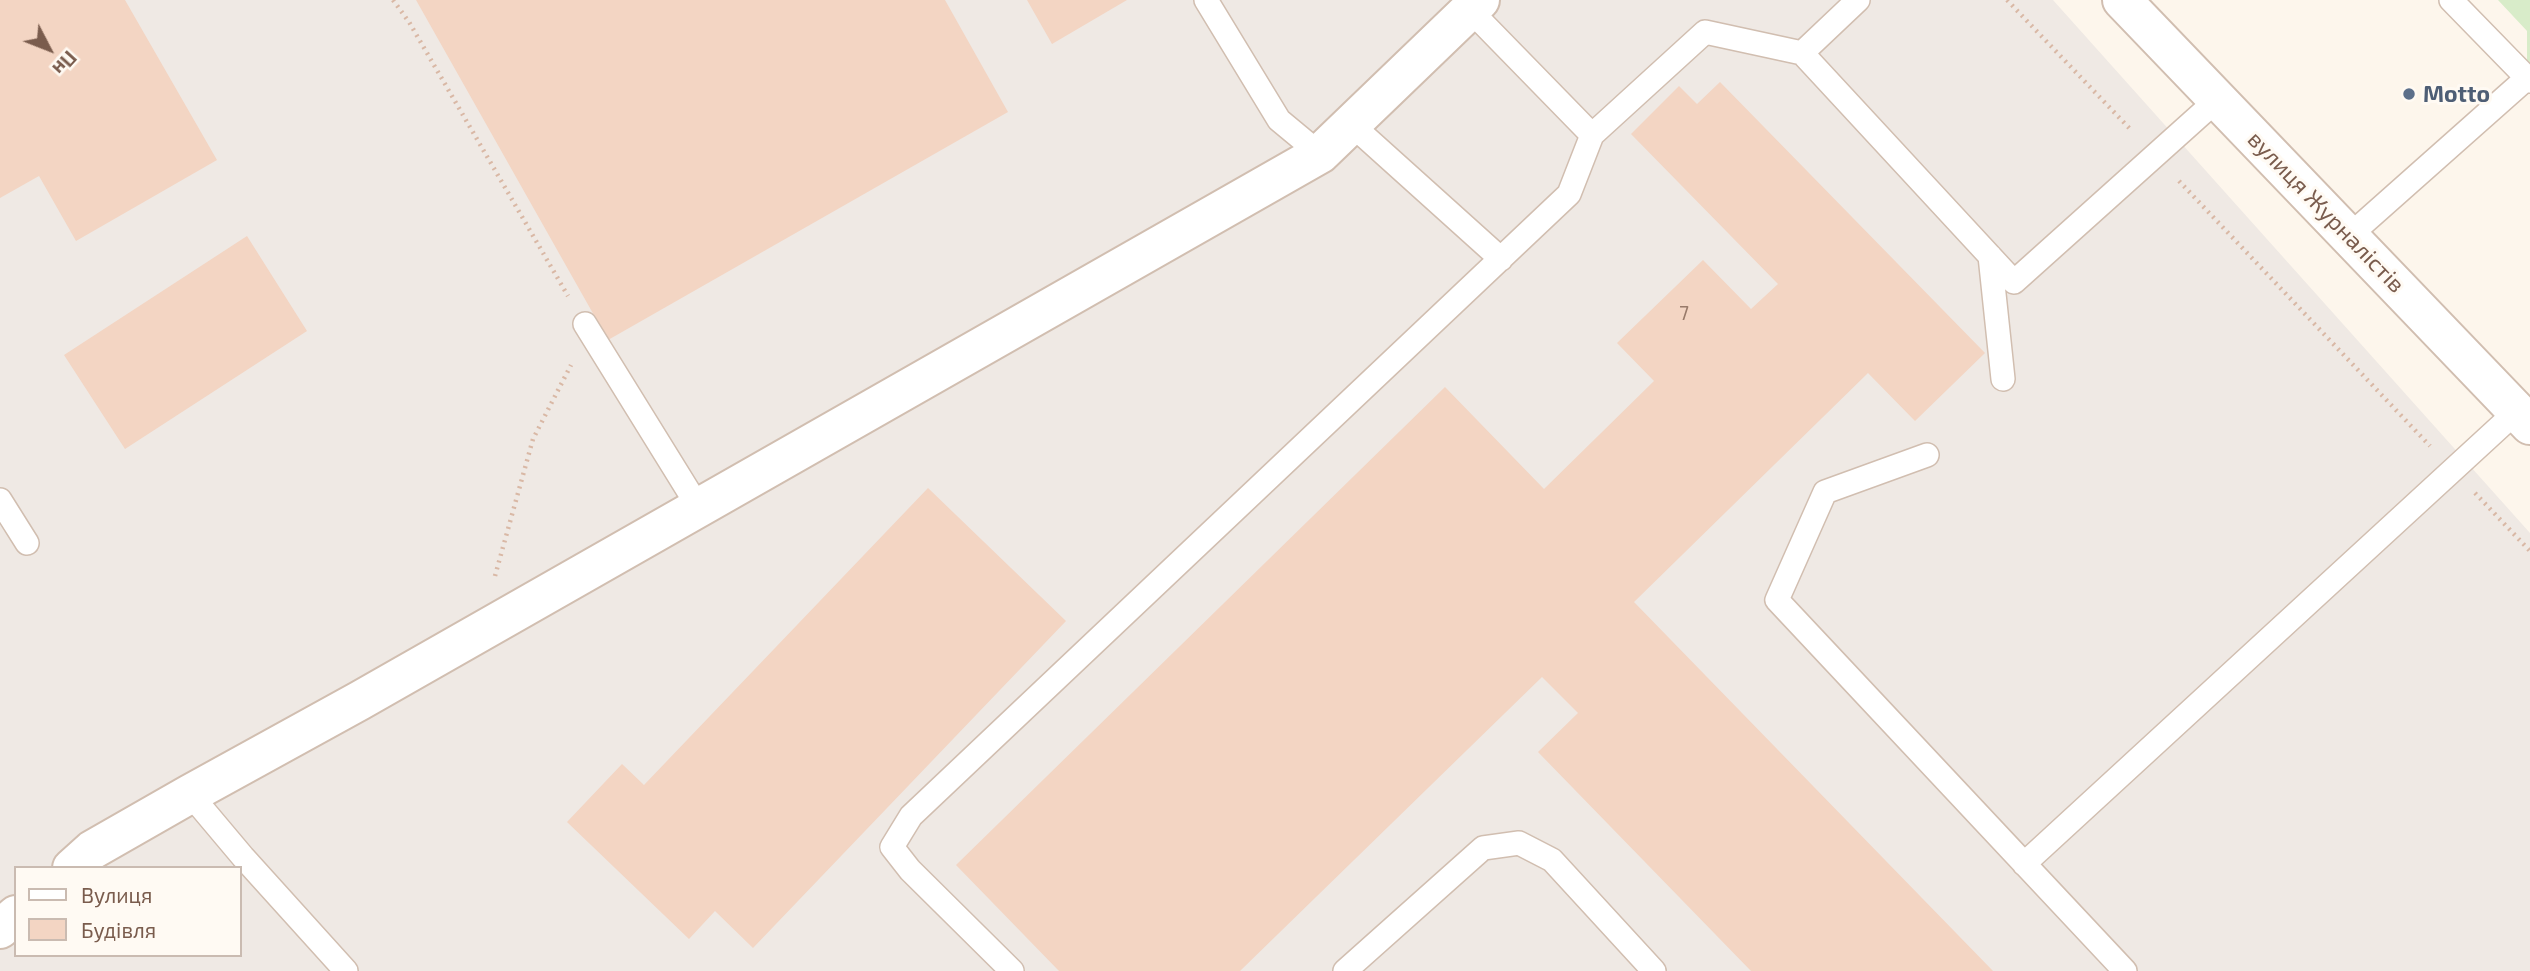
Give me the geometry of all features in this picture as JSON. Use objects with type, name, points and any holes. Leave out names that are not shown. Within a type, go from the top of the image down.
[{"type":"street","name":"вулиця Журналістів","points":[[2132,1],[2218,99],[2523,418]]},
{"type":"street","points":[[74,866],[92,850],[1320,154],[1475,5]]},
{"type":"street","points":[[0,929],[14,917]]},
{"type":"lane","points":[[1206,0],[1279,120],[1320,154]]},
{"type":"lane","points":[[1802,52],[1858,0]]},
{"type":"lane","points":[[2349,236],[2528,80],[2451,0]]},
{"type":"lane","points":[[1475,5],[1592,135]]},
{"type":"lane","points":[[1012,971],[910,870],[892,847],[911,816],[1569,194],[1592,135],[1705,33],[1802,52],[2014,282],[2218,99]]},
{"type":"lane","points":[[1351,124],[1501,259]]},
{"type":"lane","points":[[1990,256],[2003,379]]},
{"type":"lane","points":[[584,324],[699,508]]},
{"type":"lane","points":[[2024,863],[2453,470],[2523,418]]},
{"type":"lane","points":[[1927,456],[1825,492],[1777,600],[2125,971]]},
{"type":"lane","points":[[0,500],[27,543]]},
{"type":"lane","points":[[190,794],[346,971]]},
{"type":"lane","points":[[1345,971],[1483,848],[1518,844],[1552,860],[1654,971]]},
{"type":"path","points":[[393,0],[409,22],[584,324],[568,374],[533,439],[482,631]]},
{"type":"path","points":[[2007,0],[2530,551]]},
{"type":"shaded area","points":[[0,0],[2053,0],[2530,533],[2530,971],[0,971]]},
{"type":"green space","points":[[2498,0],[2530,0],[2530,81],[2527,78],[2527,31]]},
{"type":"building","points":[[0,0],[125,0],[217,160],[76,241],[39,176],[0,198]]},
{"type":"building","points":[[416,0],[945,0],[1008,112],[608,340]]},
{"type":"building","points":[[1027,0],[1127,0],[1052,44]]},
{"type":"building","points":[[1720,82],[1985,353],[1915,421],[1868,373],[1634,602],[1993,971],[1751,971],[1538,752],[1578,713],[1542,677],[1240,971],[1059,971],[956,865],[1445,387],[1544,489],[1654,381],[1617,343],[1703,260],[1751,309],[1778,284],[1631,134],[1679,86],[1697,104]]},
{"type":"building","points":[[247,236],[307,331],[125,449],[64,355]]},
{"type":"building","points":[[928,488],[1066,621],[753,948],[715,911],[689,939],[567,822],[622,764],[644,785]]},
{"type":"place","name":"Motto","points":[[2409,94]]}]
